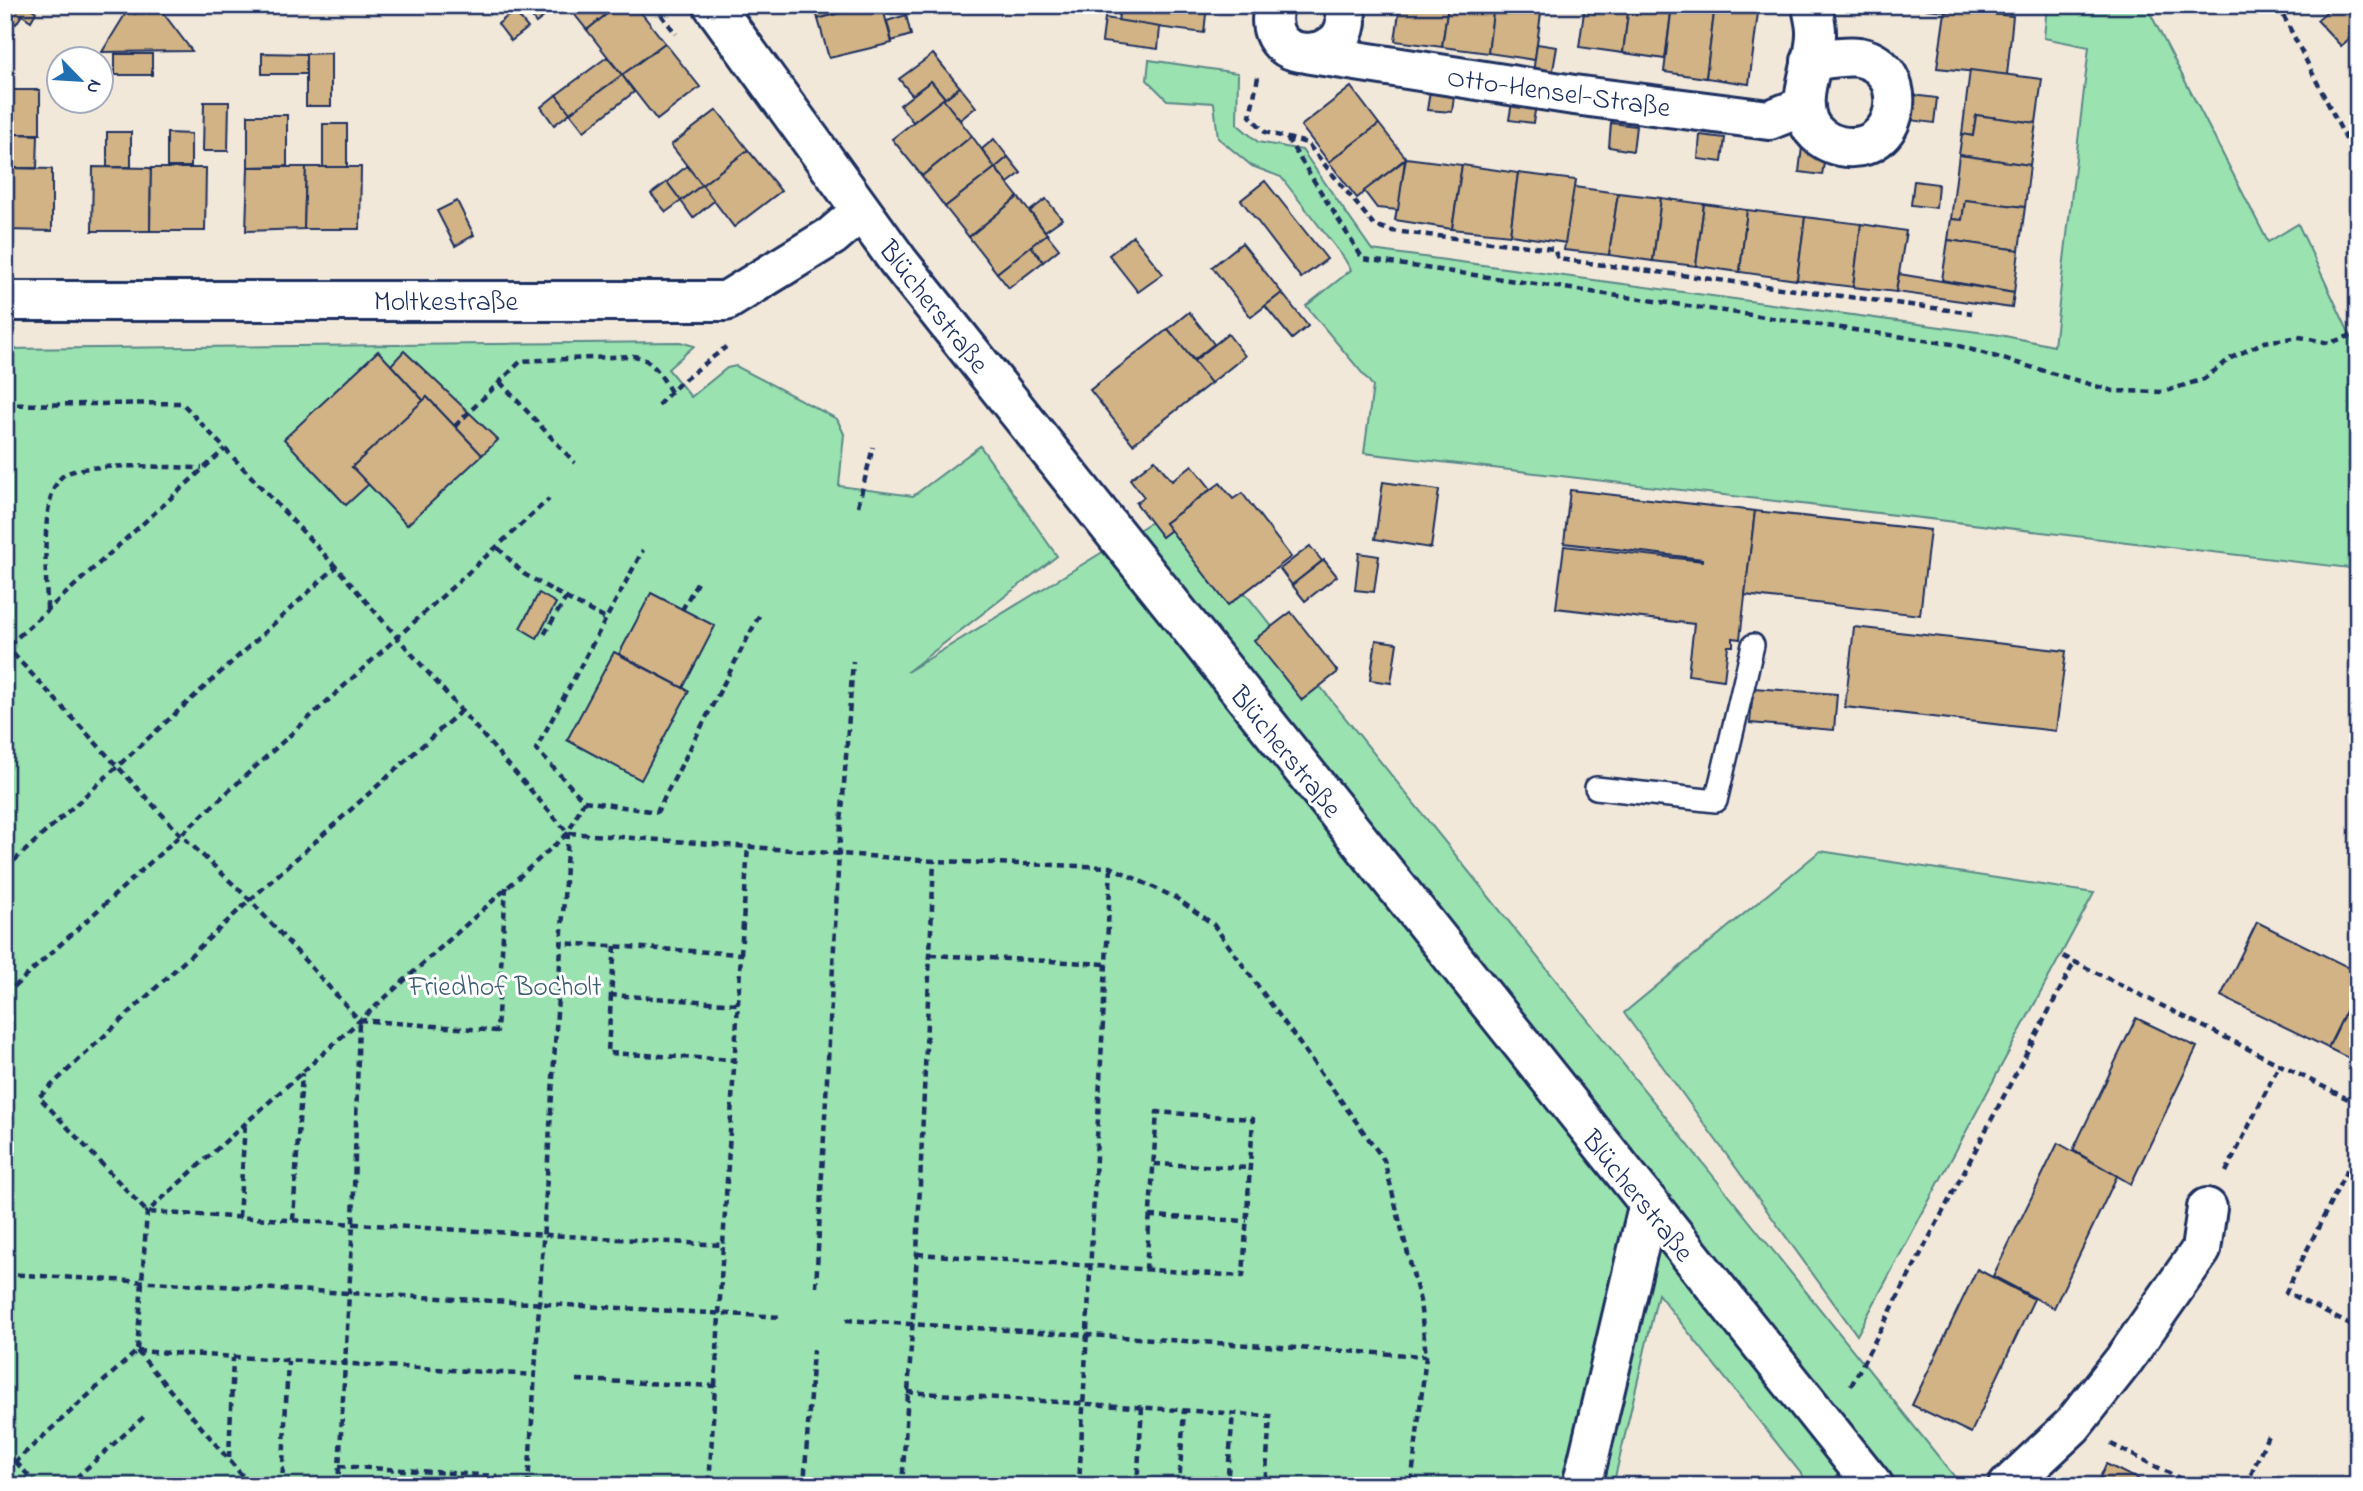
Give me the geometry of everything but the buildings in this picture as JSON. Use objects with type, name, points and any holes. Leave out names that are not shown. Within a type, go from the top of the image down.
[{"type":"street","name":"Blücherstraße","points":[[713,5],[860,212],[1648,1206],[1874,1486]]},
{"type":"street","points":[[1311,54],[1334,44],[1343,30],[1343,5]]},
{"type":"street","points":[[1811,61],[1858,57],[1875,64],[1886,75],[1895,95],[1895,111],[1885,132],[1864,146],[1848,148],[1832,145],[1819,136],[1809,124],[1804,106],[1811,61],[1816,33],[1812,5]]},
{"type":"street","name":"Otto-Hensel-Straße","points":[[1273,6],[1272,21],[1276,35],[1284,46],[1298,53],[1574,95],[1769,120],[1804,106]]},
{"type":"street","name":"Moltkestraße","points":[[5,301],[726,301],[832,236],[860,212]]},
{"type":"street","points":[[1582,1486],[1648,1206]]},
{"type":"street","points":[[2008,1486],[2072,1426],[2124,1360],[2201,1250],[2207,1208]]},
{"type":"lane","points":[[1596,788],[1716,802],[1753,645]]},
{"type":"path","points":[[2278,5],[2358,163]]},
{"type":"path","points":[[1258,75],[1250,116],[1265,132],[1307,143],[1374,225],[1392,231],[1553,249],[1558,259],[1972,313]]},
{"type":"path","points":[[1287,138],[1363,258],[1952,344],[2113,391],[2163,392],[2204,379],[2231,358],[2264,342],[2300,337],[2329,343],[2358,333]]},
{"type":"path","points":[[2355,157],[2358,149]]},
{"type":"path","points":[[658,405],[729,344]]},
{"type":"path","points":[[455,426],[521,362],[634,356],[645,358],[655,367],[671,392]]},
{"type":"path","points":[[500,382],[575,463]]},
{"type":"path","points":[[5,405],[182,403],[336,567],[568,833],[934,861],[1111,867],[1177,898],[1213,924],[1384,1160],[1420,1301],[1426,1356],[1411,1486]]},
{"type":"path","points":[[858,506],[873,447]]},
{"type":"path","points":[[225,449],[6,646],[181,835],[250,900],[359,1020],[497,1031],[506,886]]},
{"type":"path","points":[[47,610],[47,516],[54,487],[64,475],[88,467],[203,468]]},
{"type":"path","points":[[5,995],[549,499]]},
{"type":"path","points":[[498,548],[524,574],[606,619]]},
{"type":"path","points":[[643,550],[536,749],[584,801],[657,812],[761,612]]},
{"type":"path","points":[[5,869],[120,767],[336,567]]},
{"type":"path","points":[[682,610],[699,579]]},
{"type":"path","points":[[542,638],[566,598]]},
{"type":"path","points":[[816,1287],[839,852],[853,661]]},
{"type":"path","points":[[461,711],[250,900],[39,1097],[147,1212],[723,1245]]},
{"type":"path","points":[[5,1471],[137,1351],[147,1212],[568,833],[584,801]]},
{"type":"path","points":[[528,1486],[568,833]]},
{"type":"path","points":[[709,1486],[748,846]]},
{"type":"path","points":[[902,1486],[917,1254],[934,861]]},
{"type":"path","points":[[1079,1486],[1111,867]]},
{"type":"path","points":[[561,943],[741,954]]},
{"type":"path","points":[[615,946],[608,1053],[734,1060]]},
{"type":"path","points":[[930,955],[1107,964]]},
{"type":"path","points":[[2063,956],[2358,1104]]},
{"type":"path","points":[[1845,1396],[2074,963]]},
{"type":"path","points":[[611,995],[738,1004]]},
{"type":"path","points":[[338,1486],[353,1224],[359,1020]]},
{"type":"path","points":[[2207,1208],[2280,1063]]},
{"type":"path","points":[[293,1220],[302,1072]]},
{"type":"path","points":[[917,1254],[1243,1276],[1253,1119],[1157,1112],[1146,1269]]},
{"type":"path","points":[[239,1217],[245,1123]]},
{"type":"path","points":[[2358,1148],[2286,1292],[2358,1329]]},
{"type":"path","points":[[1154,1164],[1250,1168]]},
{"type":"path","points":[[1150,1216],[1247,1221]]},
{"type":"path","points":[[5,1274],[539,1306],[783,1317]]},
{"type":"path","points":[[846,1320],[1426,1356]]},
{"type":"path","points":[[804,1486],[813,1350]]},
{"type":"path","points":[[137,1351],[536,1375]]},
{"type":"path","points":[[137,1351],[251,1486]]},
{"type":"path","points":[[229,1460],[233,1358]]},
{"type":"path","points":[[282,1486],[288,1361]]},
{"type":"path","points":[[577,1380],[715,1386]]},
{"type":"path","points":[[907,1392],[1270,1416],[1265,1486]]},
{"type":"path","points":[[1137,1486],[1142,1407]]},
{"type":"path","points":[[1179,1486],[1184,1410]]},
{"type":"path","points":[[1227,1486],[1233,1413]]},
{"type":"path","points":[[67,1486],[147,1414]]},
{"type":"path","points":[[2072,1426],[2194,1486]]},
{"type":"path","points":[[2246,1486],[2269,1433]]},
{"type":"path","points":[[16,1462],[38,1486]]},
{"type":"path","points":[[339,1466],[496,1476],[495,1486]]},
{"type":"green space","points":[[2047,5],[2146,5],[2268,242],[2298,224],[2358,352],[2358,569],[1364,453],[1373,386],[1306,306],[1351,270],[1281,177],[1252,166],[1218,138],[1214,103],[1167,100],[1147,80],[1149,60],[1238,73],[1237,124],[1258,142],[1302,150],[1372,250],[2000,335],[2054,346],[2089,47],[2044,38]]},
{"type":"green space","name":"Friedhof Bocholt","points":[[680,342],[694,346],[668,369],[691,397],[727,368],[736,366],[837,419],[844,434],[839,486],[913,496],[980,446],[1057,556],[907,672],[1176,507],[1962,1486],[1811,1486],[1658,1294],[1613,1486],[5,1486],[5,349]]},
{"type":"green space","points":[[1820,851],[2094,893],[1857,1335],[1624,1013]]}]
